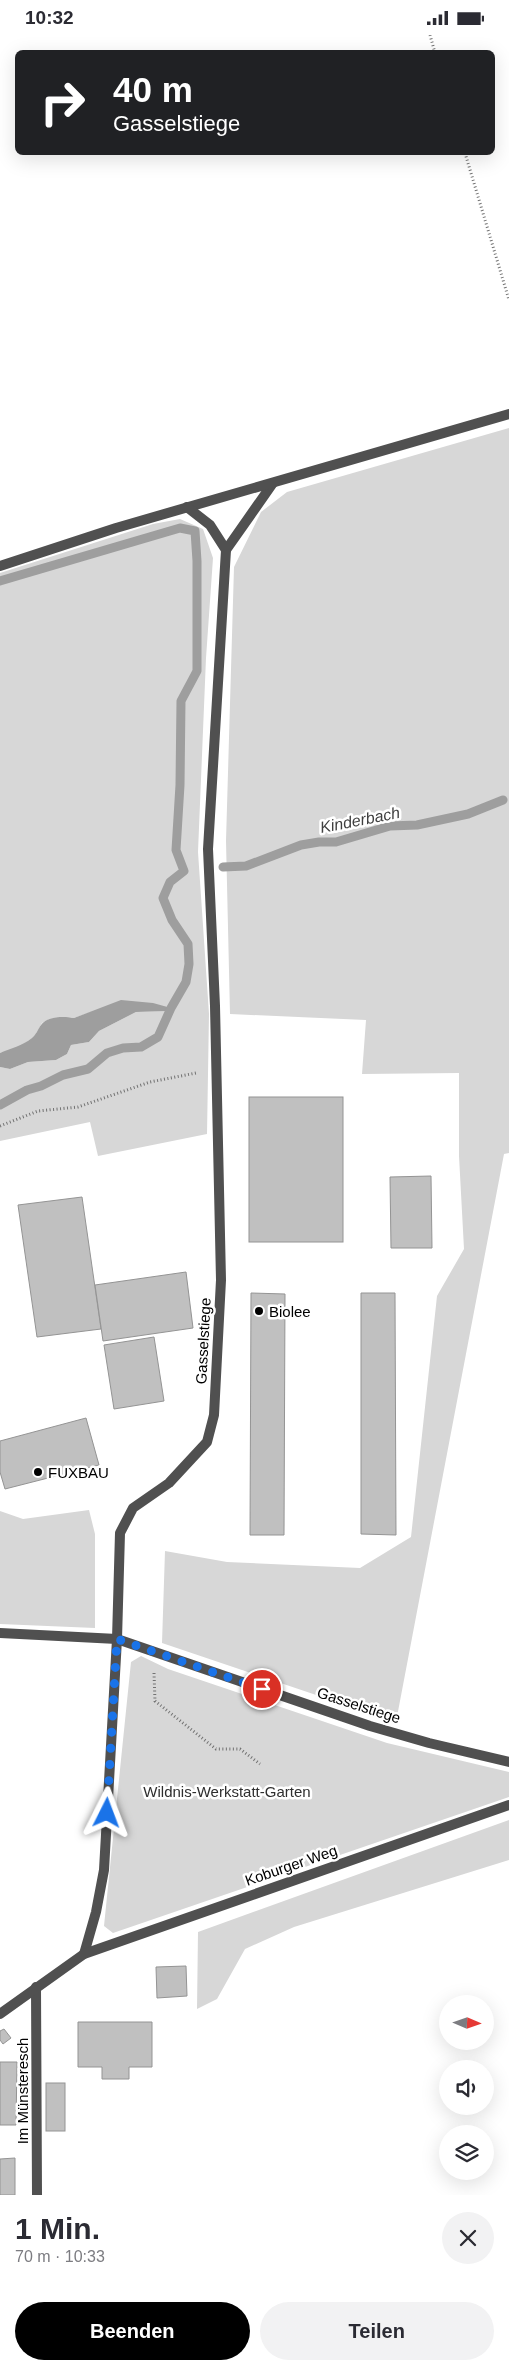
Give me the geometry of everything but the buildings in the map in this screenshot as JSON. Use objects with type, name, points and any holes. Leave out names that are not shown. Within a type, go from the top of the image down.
[{"type":"street","points":[[0,566],[116,528],[509,414]]},
{"type":"street","points":[[187,507],[210,525],[226,550],[273,483]]},
{"type":"street","name":"Gasselstiege","points":[[117,1639],[120,1533],[133,1508],[169,1483],[207,1442],[214,1415],[221,1280],[215,1006],[208,884],[208,849],[226,550]]},
{"type":"street","name":"Gasselstiege","points":[[0,1633],[117,1639],[370,1726],[429,1743],[509,1762]]},
{"type":"street","points":[[84,1954],[96,1912],[104,1870],[117,1639]]},
{"type":"street","name":"Koburger Weg","points":[[0,2014],[84,1954],[509,1805]]},
{"type":"street","name":"Im Münsteresch","points":[[36,1987],[37,2195]]},
{"type":"path","points":[[430,35],[434,50]]},
{"type":"path","points":[[466,155],[509,300]]},
{"type":"path","points":[[0,1126],[38,1111],[78,1107],[150,1082],[216,1069]]},
{"type":"path","points":[[155,1653],[154,1681],[156,1701],[216,1749],[240,1749],[260,1764]]},
{"type":"green space","points":[[509,428],[509,1153],[504,1154],[396,1722],[162,1643],[165,1551],[227,1562],[360,1568],[411,1537],[437,1296],[464,1249],[459,1156],[459,1073],[362,1074],[366,1020],[230,1014],[226,841],[234,567],[261,512],[287,492]]},
{"type":"green space","points":[[180,519],[203,529],[213,558],[206,658],[198,852],[209,1014],[207,1134],[98,1156],[90,1122],[0,1141],[0,1067],[10,1069],[28,1062],[56,1060],[67,1054],[71,1045],[89,1042],[99,1031],[136,1012],[170,1011],[171,1009],[91,1012],[74,1018],[49,1019],[42,1023],[34,1037],[19,1047],[0,1053],[0,573],[153,524]]},
{"type":"green space","points":[[89,1510],[95,1534],[95,1628],[0,1624],[0,1511],[23,1519]]},
{"type":"green space","name":"Wildnis-Werkstatt-Garten","points":[[141,1656],[168,1669],[387,1743],[509,1772],[509,1797],[113,1933],[104,1926],[131,1662]]},
{"type":"green space","points":[[509,1820],[509,1860],[294,1927],[245,1949],[217,1999],[197,2009],[198,1932]]},
{"type":"shaded area","points":[[121,1000],[153,1003],[171,1008],[170,1011],[136,1012],[99,1031],[89,1042],[71,1045],[67,1054],[56,1060],[28,1062],[10,1069],[0,1067],[0,1053],[28,1041],[47,1020],[61,1017],[74,1018]]},
{"type":"waterway","points":[[0,581],[180,528],[195,531],[197,561],[197,671],[181,701],[180,785],[176,850],[184,871],[170,882],[163,898],[172,920],[188,944],[189,964],[186,982],[171,1008],[158,1037],[141,1047],[123,1048],[107,1053],[88,1069],[63,1075],[41,1086],[27,1090],[0,1105]]},
{"type":"waterway","name":"Kinderbach","points":[[223,867],[246,866],[301,845],[336,842],[390,826],[417,825],[468,814],[503,800]]},
{"type":"place","name":"Biolee","points":[[259,1311]]},
{"type":"place","name":"FUXBAU","points":[[38,1472]]},
{"type":"route","points":[[107,1813],[117,1639],[262,1689]]}]
